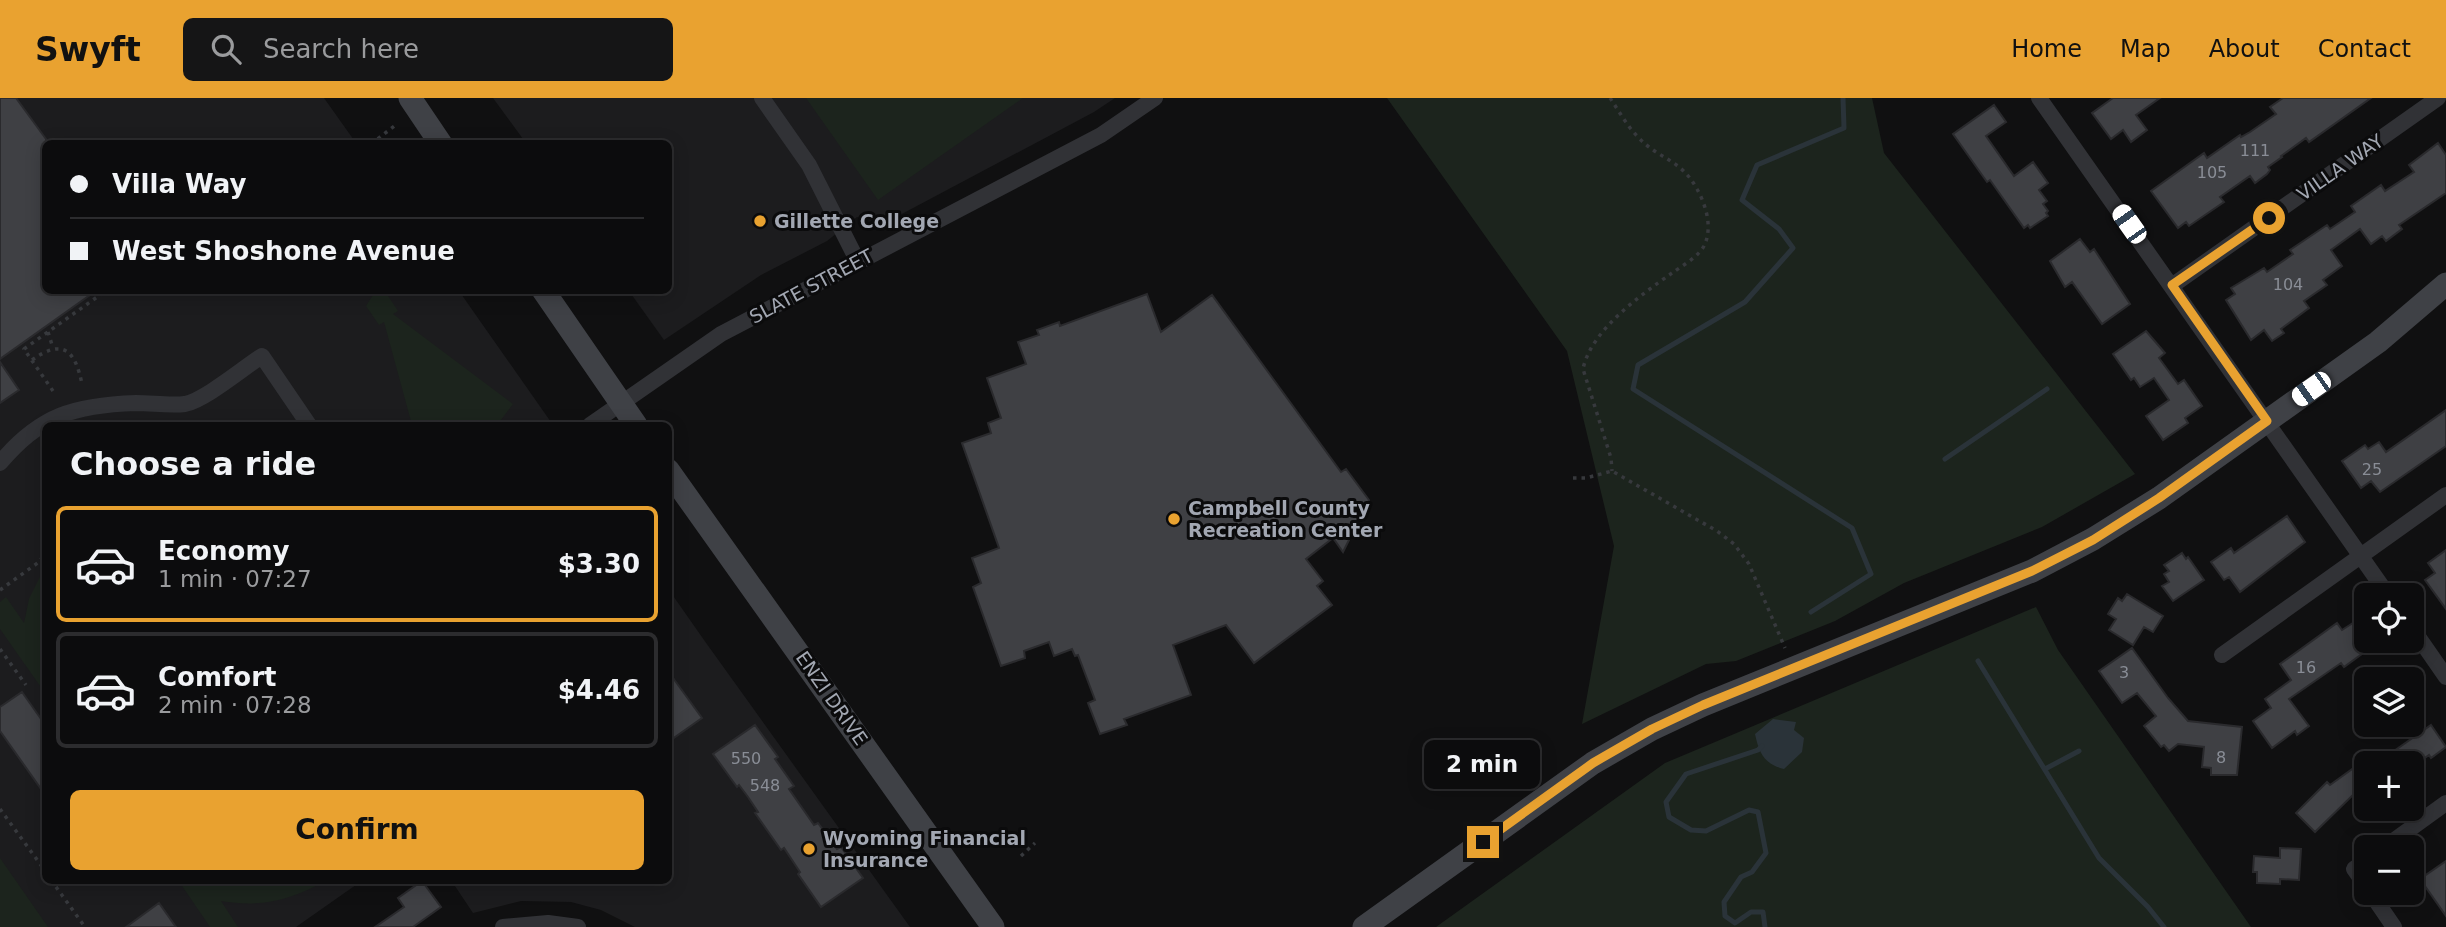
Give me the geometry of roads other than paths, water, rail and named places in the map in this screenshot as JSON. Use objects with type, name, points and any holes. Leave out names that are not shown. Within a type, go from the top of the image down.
[{"type":"street","points":[[410,98],[438,140]]},
{"type":"street","points":[[762,98],[809,165],[858,262]]},
{"type":"street","name":"SLATE STREET","points":[[594,422],[721,334],[1101,135],[1154,98]]},
{"type":"street","name":"VILLA WAY","points":[[2172,285],[2438,98]]},
{"type":"street","points":[[2042,99],[2380,583]]},
{"type":"street","points":[[1364,927],[1593,763],[1652,729],[1703,705],[2032,571],[2093,540],[2159,498],[2378,342],[2446,284]]},
{"type":"street","points":[[546,294],[634,422]]},
{"type":"street","points":[[46,422],[93,405],[186,404],[211,391],[262,356],[307,422]]},
{"type":"street","points":[[0,463],[17,443],[42,425]]},
{"type":"street","name":"ENZI DRIVE","points":[[672,476],[993,927]]},
{"type":"street","points":[[2221,655],[2446,495]]},
{"type":"street","points":[[2424,645],[2446,677]]},
{"type":"street","points":[[2402,835],[2446,803]]},
{"type":"street","points":[[2379,905],[2395,927]]},
{"type":"street","points":[[503,927],[548,923],[578,927]]},
{"type":"waterway","points":[[1811,612],[1871,574],[1852,528],[1633,389],[1638,365],[1745,302],[1793,248],[1779,229],[1742,200],[1757,165],[1844,128],[1843,98]]},
{"type":"waterway","points":[[1945,459],[2047,389]]},
{"type":"waterway","points":[[1978,661],[2099,858],[2164,927]]},
{"type":"waterway","points":[[1762,746],[1758,750],[1686,774],[1666,802],[1669,817],[1691,830],[1706,831],[1749,810],[1758,812],[1766,853],[1752,872],[1741,877],[1724,902],[1725,916],[1735,923],[1751,912],[1763,912],[1765,927]]},
{"type":"waterway","points":[[2045,769],[2079,751]]},
{"type":"place","name":"Gillette College","points":[[760,221]]},
{"type":"place","name":"Campbell County Recreation Center","points":[[1174,519]]},
{"type":"place","name":"Wyoming Financial Insurance","points":[[809,849]]}]
